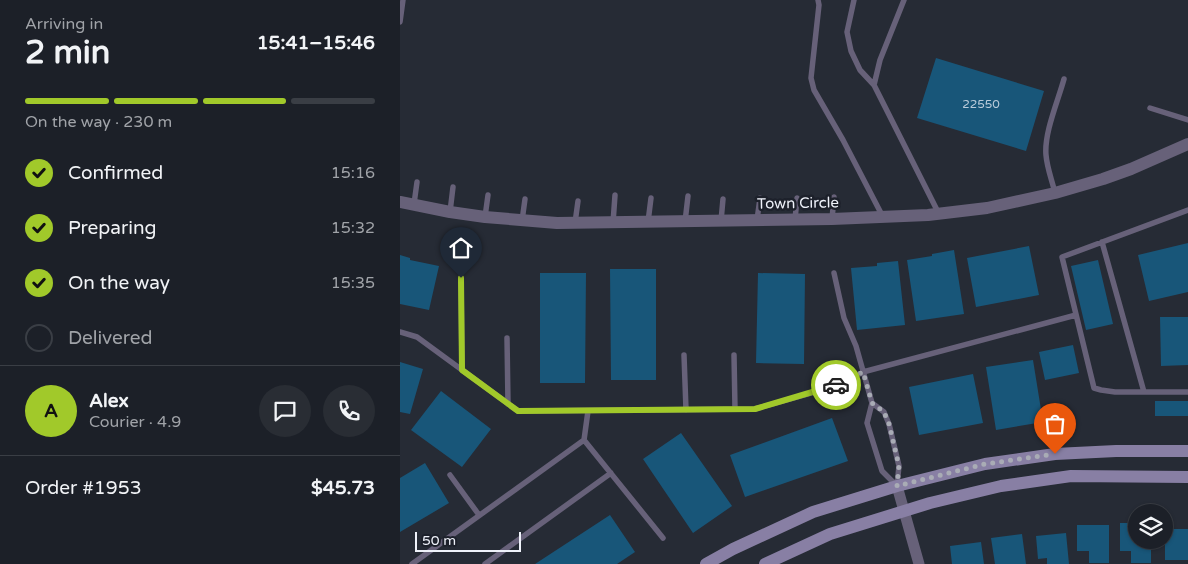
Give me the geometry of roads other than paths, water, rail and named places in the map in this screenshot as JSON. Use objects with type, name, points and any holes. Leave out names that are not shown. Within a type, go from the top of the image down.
[{"type":"main road","points":[[706,564],[733,549],[813,512],[897,486],[985,464],[1055,454],[1116,451],[1188,451]]},
{"type":"main road","points":[[765,564],[830,534],[930,503],[1001,486],[1071,476],[1188,477]]},
{"type":"street","name":"Town Circle","points":[[400,202],[484,217],[575,223],[884,218],[939,214],[987,208],[1055,193],[1131,169],[1188,144]]},
{"type":"street","points":[[897,486],[918,564]]},
{"type":"lane","points":[[400,22],[403,0]]},
{"type":"lane","points":[[818,0],[811,78],[814,90],[884,218]]},
{"type":"lane","points":[[854,0],[847,32],[851,51],[860,70],[874,85],[939,214]]},
{"type":"lane","points":[[874,85],[880,60],[904,0]]},
{"type":"lane","points":[[1055,193],[1047,163],[1046,145],[1064,79]]},
{"type":"lane","points":[[1150,108],[1188,120]]},
{"type":"lane","points":[[414,204],[418,182]]},
{"type":"lane","points":[[450,212],[454,187]]},
{"type":"lane","points":[[484,217],[488,195]]},
{"type":"lane","points":[[612,223],[615,195]]},
{"type":"lane","points":[[685,222],[688,196]]},
{"type":"lane","points":[[832,219],[834,197]]},
{"type":"lane","points":[[648,222],[651,198]]},
{"type":"lane","points":[[757,220],[760,198]]},
{"type":"lane","points":[[795,220],[797,198]]},
{"type":"lane","points":[[522,221],[525,199]]},
{"type":"lane","points":[[721,221],[724,199]]},
{"type":"lane","points":[[575,223],[578,201]]},
{"type":"lane","points":[[1188,210],[1062,257],[1094,388],[1115,392],[1188,392]]},
{"type":"lane","points":[[1102,242],[1144,392]]},
{"type":"lane","points":[[834,273],[844,318],[856,346],[872,403],[866,423],[882,471],[897,486]]},
{"type":"lane","points":[[461,278],[462,370]]},
{"type":"lane","points":[[400,332],[417,336],[518,411],[755,409],[839,385],[863,372],[1076,315]]},
{"type":"lane","points":[[507,338],[508,404]]},
{"type":"lane","points":[[684,355],[686,410]]},
{"type":"lane","points":[[734,355],[735,409]]},
{"type":"lane","points":[[872,403],[884,412],[889,424],[899,466],[897,486]]},
{"type":"lane","points":[[412,564],[584,440],[588,411]]},
{"type":"lane","points":[[584,440],[662,538]]},
{"type":"lane","points":[[485,564],[610,472]]},
{"type":"lane","points":[[450,475],[479,515]]}]
